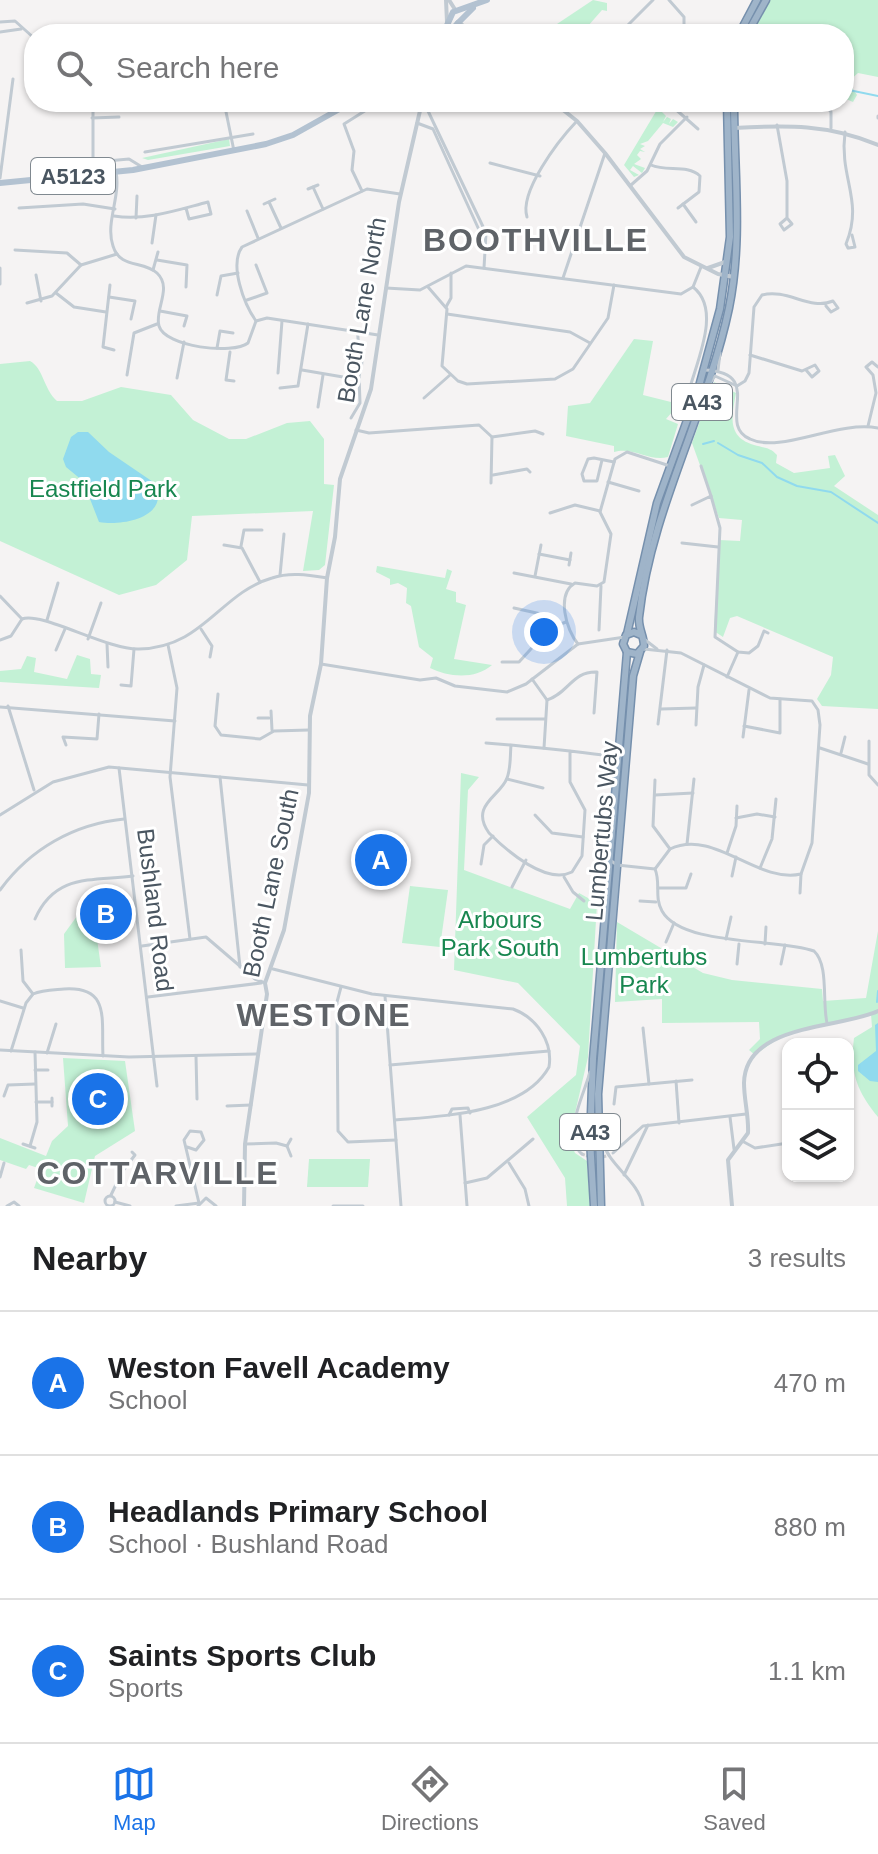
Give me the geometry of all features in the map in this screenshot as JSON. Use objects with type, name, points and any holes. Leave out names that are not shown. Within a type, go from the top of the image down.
[{"type":"highway","points":[[744,24],[757,0]]},
{"type":"highway","points":[[753,24],[766,0]]},
{"type":"highway","name":"A43","points":[[626,651],[626,636],[646,547],[670,466],[722,338],[739,198],[728,112]]},
{"type":"highway","name":"A43","points":[[641,651],[643,637],[639,619],[653,549],[677,468],[706,391],[730,276],[733,112]]},
{"type":"highway","points":[[626,636],[643,637]]},
{"type":"highway","points":[[626,651],[641,651]]},
{"type":"highway","name":"Lumbertubs Way","points":[[594,1206],[590,1140],[593,1059],[614,862],[626,651]]},
{"type":"highway","name":"Lumbertubs Way","points":[[601,1206],[598,1125],[616,876],[614,862],[618,852],[634,666],[641,651]]},
{"type":"main road","points":[[452,24],[457,17],[487,0]]},
{"type":"main road","name":"A5123","points":[[0,180],[133,170],[234,151],[293,135],[334,112]]},
{"type":"street","points":[[446,24],[448,0]]},
{"type":"street","points":[[448,0],[457,17]]},
{"type":"street","points":[[629,24],[653,0]]},
{"type":"street","points":[[669,0],[684,17],[684,24]]},
{"type":"street","points":[[640,1],[646,7]]},
{"type":"street","points":[[447,7],[463,24]]},
{"type":"street","points":[[0,22],[15,21],[24,31]]},
{"type":"street","points":[[0,32],[21,29]]},
{"type":"street","points":[[0,180],[13,79]]},
{"type":"street","points":[[92,112],[92,174]]},
{"type":"street","points":[[226,112],[234,151]]},
{"type":"street","points":[[362,191],[352,170],[354,151],[344,124],[363,112]]},
{"type":"street","name":"Booth Lane North","points":[[321,664],[327,578],[335,537],[341,473],[368,399],[400,194],[419,112]]},
{"type":"street","points":[[428,112],[480,221],[486,247],[484,268]]},
{"type":"street","points":[[566,112],[631,185],[682,255],[701,267],[730,276]]},
{"type":"street","points":[[680,112],[698,129]]},
{"type":"street","points":[[831,112],[831,128]]},
{"type":"street","points":[[92,118],[119,117]]},
{"type":"street","points":[[631,185],[651,165],[660,144],[687,117]]},
{"type":"street","points":[[527,217],[526,197],[540,176],[550,151],[577,121]]},
{"type":"street","points":[[417,123],[433,129],[486,247]]},
{"type":"street","points":[[777,125],[787,181],[787,218]]},
{"type":"street","points":[[731,129],[777,125],[831,128],[878,145]]},
{"type":"street","points":[[845,132],[844,168],[854,210],[852,235]]},
{"type":"street","points":[[145,152],[253,134]]},
{"type":"street","points":[[563,278],[567,257],[605,153]]},
{"type":"street","points":[[93,163],[128,158],[145,168]]},
{"type":"street","points":[[133,170],[134,161]]},
{"type":"street","points":[[490,163],[540,176]]},
{"type":"street","points":[[651,165],[664,170],[691,170],[698,174],[700,190],[678,208]]},
{"type":"street","points":[[116,172],[111,237],[117,254],[129,263],[153,270],[163,284],[158,324],[168,338],[231,351],[248,343],[256,321],[238,273],[238,252],[258,238],[362,191],[376,188],[400,194]]},
{"type":"street","points":[[313,187],[323,209]]},
{"type":"street","points":[[136,218],[137,196]]},
{"type":"street","points":[[264,204],[275,199]]},
{"type":"street","points":[[114,216],[136,218],[208,202],[211,214],[189,219],[186,208]]},
{"type":"street","points":[[269,202],[281,228]]},
{"type":"street","points":[[19,208],[83,204],[115,209]]},
{"type":"street","points":[[683,204],[694,220],[688,221]]},
{"type":"street","points":[[247,211],[258,238]]},
{"type":"street","points":[[152,243],[156,215]]},
{"type":"street","points":[[15,250],[63,252],[75,257],[81,265]]},
{"type":"street","points":[[153,270],[158,252]]},
{"type":"street","points":[[27,303],[41,301],[56,293],[81,265],[117,254]]},
{"type":"street","points":[[157,260],[187,265],[186,287]]},
{"type":"street","points":[[701,267],[720,266],[728,260]]},
{"type":"street","points":[[247,300],[267,293],[256,265]]},
{"type":"street","points":[[386,288],[415,290],[428,287],[463,266],[677,294],[693,287],[701,267]]},
{"type":"street","points":[[0,268],[0,284]]},
{"type":"street","points":[[217,295],[221,276],[238,273]]},
{"type":"street","points":[[451,273],[452,290],[446,307],[441,360],[450,375],[467,384],[559,378],[573,369],[610,315],[614,285]]},
{"type":"street","points":[[36,275],[41,301]]},
{"type":"street","points":[[110,285],[103,347],[114,350]]},
{"type":"street","points":[[428,287],[446,307]]},
{"type":"street","points":[[687,399],[707,320],[703,299],[693,287]]},
{"type":"street","points":[[56,293],[74,307],[106,312]]},
{"type":"street","points":[[737,386],[745,381],[754,307],[762,295],[777,294],[826,306]]},
{"type":"street","points":[[109,297],[135,301],[131,319]]},
{"type":"street","points":[[160,311],[187,316],[184,326]]},
{"type":"street","points":[[447,314],[572,332],[590,343]]},
{"type":"street","points":[[256,321],[267,318],[379,335]]},
{"type":"street","points":[[278,373],[282,320]]},
{"type":"street","points":[[127,375],[134,333],[158,324]]},
{"type":"street","points":[[280,388],[297,388],[308,324]]},
{"type":"street","points":[[217,348],[220,331],[233,333]]},
{"type":"street","points":[[351,418],[360,403],[359,375],[363,359],[357,343],[358,331]]},
{"type":"street","points":[[177,378],[184,342]]},
{"type":"street","points":[[231,351],[226,380],[234,381]]},
{"type":"street","points":[[750,355],[806,370]]},
{"type":"street","points":[[868,426],[876,393],[873,375],[878,368],[872,362],[867,365],[867,372],[873,375]]},
{"type":"street","points":[[302,370],[359,375]]},
{"type":"street","points":[[711,370],[727,373],[737,386],[739,430],[752,440],[781,441],[842,426],[878,428]]},
{"type":"street","points":[[318,407],[323,374]]},
{"type":"street","points":[[424,398],[450,375]]},
{"type":"street","points":[[706,391],[715,376],[737,386]]},
{"type":"street","points":[[356,430],[369,433],[469,424],[486,429],[492,437],[491,483]]},
{"type":"street","points":[[492,437],[535,431],[543,434]]},
{"type":"street","points":[[599,630],[601,585],[611,534],[600,512],[614,462],[619,454],[627,452],[670,466]]},
{"type":"street","points":[[602,460],[596,483],[584,481],[582,474],[586,460],[602,460],[614,462]]},
{"type":"street","points":[[701,466],[719,518],[715,637],[738,652],[754,650],[764,631],[768,633]]},
{"type":"street","points":[[493,475],[527,469],[530,472]]},
{"type":"street","points":[[608,482],[639,491]]},
{"type":"street","points":[[692,505],[711,496]]},
{"type":"street","points":[[550,513],[575,505],[600,512]]},
{"type":"street","points":[[260,582],[240,546],[244,530],[262,530]]},
{"type":"street","points":[[280,575],[284,534]]},
{"type":"street","points":[[682,543],[718,547]]},
{"type":"street","points":[[224,545],[240,546]]},
{"type":"street","points":[[535,576],[541,545]]},
{"type":"street","points":[[569,565],[571,553]]},
{"type":"street","points":[[539,554],[570,560]]},
{"type":"street","points":[[514,573],[571,584],[601,585]]},
{"type":"street","points":[[0,640],[9,637],[22,619],[32,616],[107,644],[134,649],[168,645],[201,629],[260,582],[280,575],[327,578]]},
{"type":"street","points":[[47,620],[58,583]]},
{"type":"street","points":[[571,584],[566,622],[578,644]]},
{"type":"street","points":[[0,596],[22,619]]},
{"type":"street","points":[[88,639],[101,603]]},
{"type":"street","points":[[514,608],[541,614],[552,627]]},
{"type":"street","points":[[502,662],[522,660],[552,627],[566,622]]},
{"type":"street","points":[[56,650],[65,629]]},
{"type":"street","points":[[201,629],[212,646],[210,657]]},
{"type":"street","points":[[321,664],[420,680],[436,678],[455,686],[497,692],[516,689],[578,644],[626,636]]},
{"type":"street","points":[[643,637],[657,649]]},
{"type":"street","points":[[609,640],[626,651]]},
{"type":"street","points":[[107,644],[108,667]]},
{"type":"street","points":[[212,646],[218,644]]},
{"type":"street","points":[[168,645],[176,682],[170,772],[190,939]]},
{"type":"street","points":[[121,685],[131,686],[134,649]]},
{"type":"street","points":[[658,724],[667,650]]},
{"type":"street","points":[[641,651],[667,650],[704,664],[750,689],[780,699],[808,700],[816,705],[820,748],[812,843],[801,874],[800,893]]},
{"type":"street","points":[[727,677],[738,652]]},
{"type":"street","name":"Booth Lane South","points":[[244,1206],[245,1144],[265,983],[273,969],[288,910],[309,785],[311,701],[321,664]]},
{"type":"street","points":[[696,725],[704,664]]},
{"type":"street","points":[[547,700],[566,690],[577,675],[597,672],[594,713]]},
{"type":"street","points":[[532,679],[547,700],[544,748]]},
{"type":"street","points":[[743,737],[750,689]]},
{"type":"street","points":[[218,694],[216,729],[221,735],[258,739],[272,731],[309,730]]},
{"type":"street","points":[[780,699],[780,743]]},
{"type":"street","points":[[8,706],[34,792]]},
{"type":"street","points":[[217,706],[226,706]]},
{"type":"street","points":[[0,707],[175,721]]},
{"type":"street","points":[[661,709],[696,708]]},
{"type":"street","points":[[271,711],[272,731]]},
{"type":"street","points":[[66,745],[63,737],[97,739],[99,714]]},
{"type":"street","points":[[258,718],[269,718]]},
{"type":"street","points":[[497,719],[547,719]]},
{"type":"street","points":[[744,726],[780,733]]},
{"type":"street","points":[[840,754],[845,737]]},
{"type":"street","points":[[869,741],[869,775],[878,785]]},
{"type":"street","points":[[486,743],[603,755]]},
{"type":"street","points":[[511,745],[507,779],[486,801],[485,827],[493,836],[550,875],[564,876],[579,865],[585,810],[570,782],[570,751]]},
{"type":"street","points":[[820,748],[868,764]]},
{"type":"street","points":[[0,815],[34,792],[71,775],[119,768],[309,785]]},
{"type":"street","name":"Bushland Road","points":[[119,768],[157,1057],[157,1086]]},
{"type":"street","points":[[220,777],[240,967]]},
{"type":"street","points":[[507,779],[543,788]]},
{"type":"street","points":[[687,844],[694,779]]},
{"type":"street","points":[[655,780],[653,826],[670,849]]},
{"type":"street","points":[[655,795],[693,793]]},
{"type":"street","points":[[760,868],[775,817],[776,799]]},
{"type":"street","points":[[727,853],[737,806]]},
{"type":"street","points":[[736,818],[757,814],[775,817]]},
{"type":"street","points":[[535,815],[552,833],[583,837]]},
{"type":"street","points":[[0,890],[28,860],[62,836],[90,825],[125,818]]},
{"type":"street","points":[[481,864],[484,845],[493,836]]},
{"type":"street","points":[[801,874],[784,874],[760,868],[727,853],[687,844],[670,849],[655,869],[658,902],[674,923],[739,942],[804,947],[820,957],[827,1023]]},
{"type":"street","points":[[618,852],[629,865]]},
{"type":"street","points":[[732,876],[736,857]]},
{"type":"street","points":[[512,887],[526,860]]},
{"type":"street","points":[[614,862],[655,869]]},
{"type":"street","points":[[616,876],[629,865]]},
{"type":"street","points":[[658,888],[686,888],[691,874]]},
{"type":"street","points":[[34,916],[45,898],[63,885],[133,876]]},
{"type":"street","points":[[564,876],[573,892],[584,901]]},
{"type":"street","points":[[640,901],[658,902]]},
{"type":"street","points":[[726,939],[731,917]]},
{"type":"street","points":[[666,942],[674,923]]},
{"type":"street","points":[[765,944],[766,927]]},
{"type":"street","points":[[142,946],[206,937],[253,978],[265,983]]},
{"type":"street","points":[[737,964],[739,942]]},
{"type":"street","points":[[781,964],[785,945]]},
{"type":"street","points":[[21,950],[23,981],[33,994]]},
{"type":"street","points":[[273,969],[385,996],[517,1010],[545,1036],[549,1051],[547,1071],[525,1090],[470,1114],[395,1120]]},
{"type":"street","points":[[249,982],[253,978]]},
{"type":"street","points":[[148,997],[249,982],[265,983]]},
{"type":"street","points":[[341,986],[337,1002],[340,1138],[348,1142],[396,1140]]},
{"type":"street","points":[[33,994],[82,988],[93,993],[100,1006],[103,1056]]},
{"type":"street","points":[[11,1051],[24,1009],[33,994]]},
{"type":"street","points":[[385,996],[401,1206]]},
{"type":"street","points":[[0,1001],[24,1009]]},
{"type":"street","points":[[734,1149],[744,1142],[748,1133],[744,1081],[755,1055],[783,1035],[878,1011]]},
{"type":"street","points":[[47,1053],[56,1024]]},
{"type":"street","points":[[643,1028],[649,1084]]},
{"type":"street","points":[[0,1050],[157,1057],[258,1054]]},
{"type":"street","points":[[390,1065],[549,1051]]},
{"type":"street","points":[[30,1146],[37,1123],[35,1052]]},
{"type":"street","points":[[196,1056],[197,1099]]},
{"type":"street","points":[[582,1154],[574,1145],[572,1132],[593,1059]]},
{"type":"street","points":[[35,1070],[48,1070]]},
{"type":"street","points":[[614,1104],[616,1087],[692,1080]]},
{"type":"street","points":[[676,1081],[679,1123]]},
{"type":"street","points":[[0,1084],[35,1084]]},
{"type":"street","points":[[4,1096],[5,1086]]},
{"type":"street","points":[[232,1098],[233,1105]]},
{"type":"street","points":[[36,1102],[52,1102]]},
{"type":"street","points":[[227,1106],[251,1105]]},
{"type":"street","points":[[449,1115],[452,1109],[468,1108],[470,1114]]},
{"type":"street","points":[[613,1153],[636,1130],[648,1125],[746,1114]]},
{"type":"street","points":[[460,1115],[467,1206]]},
{"type":"street","points":[[730,1116],[734,1149],[727,1165],[732,1206]]},
{"type":"street","points":[[598,1125],[606,1153],[614,1166],[637,1188],[643,1206]]},
{"type":"street","points":[[624,1176],[626,1165],[648,1125]]},
{"type":"street","points":[[187,1147],[196,1150],[201,1147],[204,1140],[201,1132],[187,1133],[187,1147],[198,1205]]},
{"type":"street","points":[[287,1146],[291,1139]]},
{"type":"street","points":[[465,1183],[487,1178],[533,1139]]},
{"type":"street","points":[[744,1142],[755,1148],[782,1144]]},
{"type":"street","points":[[245,1144],[276,1143],[287,1146]]},
{"type":"street","points":[[23,1144],[35,1148]]},
{"type":"street","points":[[287,1146],[291,1156]]},
{"type":"street","points":[[115,1202],[110,1206],[106,1198],[111,1195],[122,1172],[135,1155],[132,1152]]},
{"type":"street","points":[[508,1162],[525,1189],[529,1206]]},
{"type":"street","points":[[0,1177],[4,1163]]},
{"type":"street","points":[[614,1166],[626,1165]]},
{"type":"street","points":[[111,1195],[115,1202],[130,1206]]},
{"type":"street","points":[[176,1206],[198,1205],[209,1198],[216,1206]]},
{"type":"street","points":[[7,1206],[14,1202],[19,1206]]},
{"type":"street","points":[[333,1206],[363,1206]]},
{"type":"green space","points":[[593,0],[607,3],[607,11],[602,10],[590,24],[557,24]]},
{"type":"green space","points":[[770,0],[878,0],[878,77],[858,73],[854,77],[854,24],[756,24]]},
{"type":"green space","points":[[656,112],[666,116],[663,122],[667,117],[671,119],[669,124],[673,119],[678,122],[673,127],[663,123],[648,141],[640,144],[645,146],[640,149],[645,152],[640,151],[637,155],[641,159],[634,164],[645,168],[642,173],[633,166],[630,170],[639,175],[634,177],[624,165]]},
{"type":"green space","points":[[229,139],[230,146],[148,160],[142,158]]},
{"type":"green space","points":[[634,339],[653,341],[643,395],[679,404],[666,419],[678,424],[668,457],[614,452],[614,446],[566,436],[568,406],[590,403]]},
{"type":"green space","name":"Eastfield Park","points":[[30,361],[35,364],[57,401],[82,401],[121,387],[171,395],[193,420],[229,439],[246,439],[287,423],[310,421],[324,439],[324,484],[334,485],[325,565],[319,570],[303,571],[313,511],[192,516],[187,560],[156,585],[119,595],[0,541],[0,364]]},
{"type":"green space","points":[[714,382],[736,393],[733,424],[739,437],[772,450],[777,455],[776,463],[794,473],[830,468],[828,456],[835,455],[845,476],[834,486],[878,515],[878,709],[822,706],[817,699],[831,675],[833,657],[737,616],[730,618],[723,637],[714,631],[719,540],[740,541],[742,520],[719,518],[692,443]]},
{"type":"green space","points":[[377,566],[445,578],[447,569],[452,571],[446,589],[456,592],[456,602],[466,605],[454,659],[492,665],[478,673],[461,676],[430,668],[433,658],[419,647],[411,606],[406,603],[407,588],[398,583],[390,585],[390,579],[376,572]]},
{"type":"green space","points":[[77,655],[90,659],[91,674],[101,675],[99,688],[0,682],[0,671],[21,669],[27,656],[36,658],[34,672],[67,679]]},
{"type":"green space","name":"Arbours Park South","points":[[461,773],[479,777],[468,790],[464,870],[570,909],[579,893],[597,903],[588,1057],[569,1139],[575,1153],[587,1161],[590,1206],[567,1206],[565,1178],[527,1117],[576,1075],[580,1046],[518,983],[454,970]]},
{"type":"green space","points":[[410,886],[448,890],[440,947],[402,943]]},
{"type":"green space","points":[[91,897],[101,967],[65,968],[64,934]]},
{"type":"green space","name":"Lumbertubs Park","points":[[617,922],[703,973],[732,980],[822,989],[823,1001],[866,998],[878,931],[878,1117],[864,1098],[854,1071],[854,1038],[872,1027],[871,1014],[783,1035],[755,1055],[749,1050],[760,1039],[759,1022],[662,1023],[662,999],[615,1002]]},
{"type":"green space","points":[[63,1058],[125,1061],[135,1131],[95,1156],[84,1203],[34,1188],[41,1169],[29,1165],[26,1169],[0,1160],[0,1138],[46,1156],[52,1141],[68,1126]]},
{"type":"green space","points":[[309,1159],[370,1159],[368,1187],[307,1187]]},
{"type":"water","points":[[78,432],[88,432],[109,452],[156,484],[158,496],[150,512],[131,521],[99,522],[83,481],[66,467],[63,459],[71,437]]},
{"type":"water","points":[[878,1023],[878,1082],[870,1081],[858,1071],[858,1065],[876,1051],[875,1025]]},
{"type":"waterway","points":[[854,91],[878,96]]},
{"type":"waterway","points":[[703,444],[714,441]]},
{"type":"waterway","points":[[718,443],[738,455],[762,463],[777,477],[797,486],[831,492],[878,523]]},
{"type":"waterway","points":[[877,1002],[878,991]]},
{"type":"tunnel","points":[[582,1154],[595,1159],[610,1155]]},
{"type":"place","name":"Weston Favell Academy","points":[[381,860]]},
{"type":"place","name":"Headlands Primary School","points":[[106,914]]},
{"type":"place","name":"Saints Sports Club","points":[[98,1099]]},
{"type":"district","name":"BOOTHVILLE","points":[[536,240]]},
{"type":"district","name":"WESTONE","points":[[324,1015]]},
{"type":"district","name":"COTTARVILLE","points":[[158,1173]]}]
